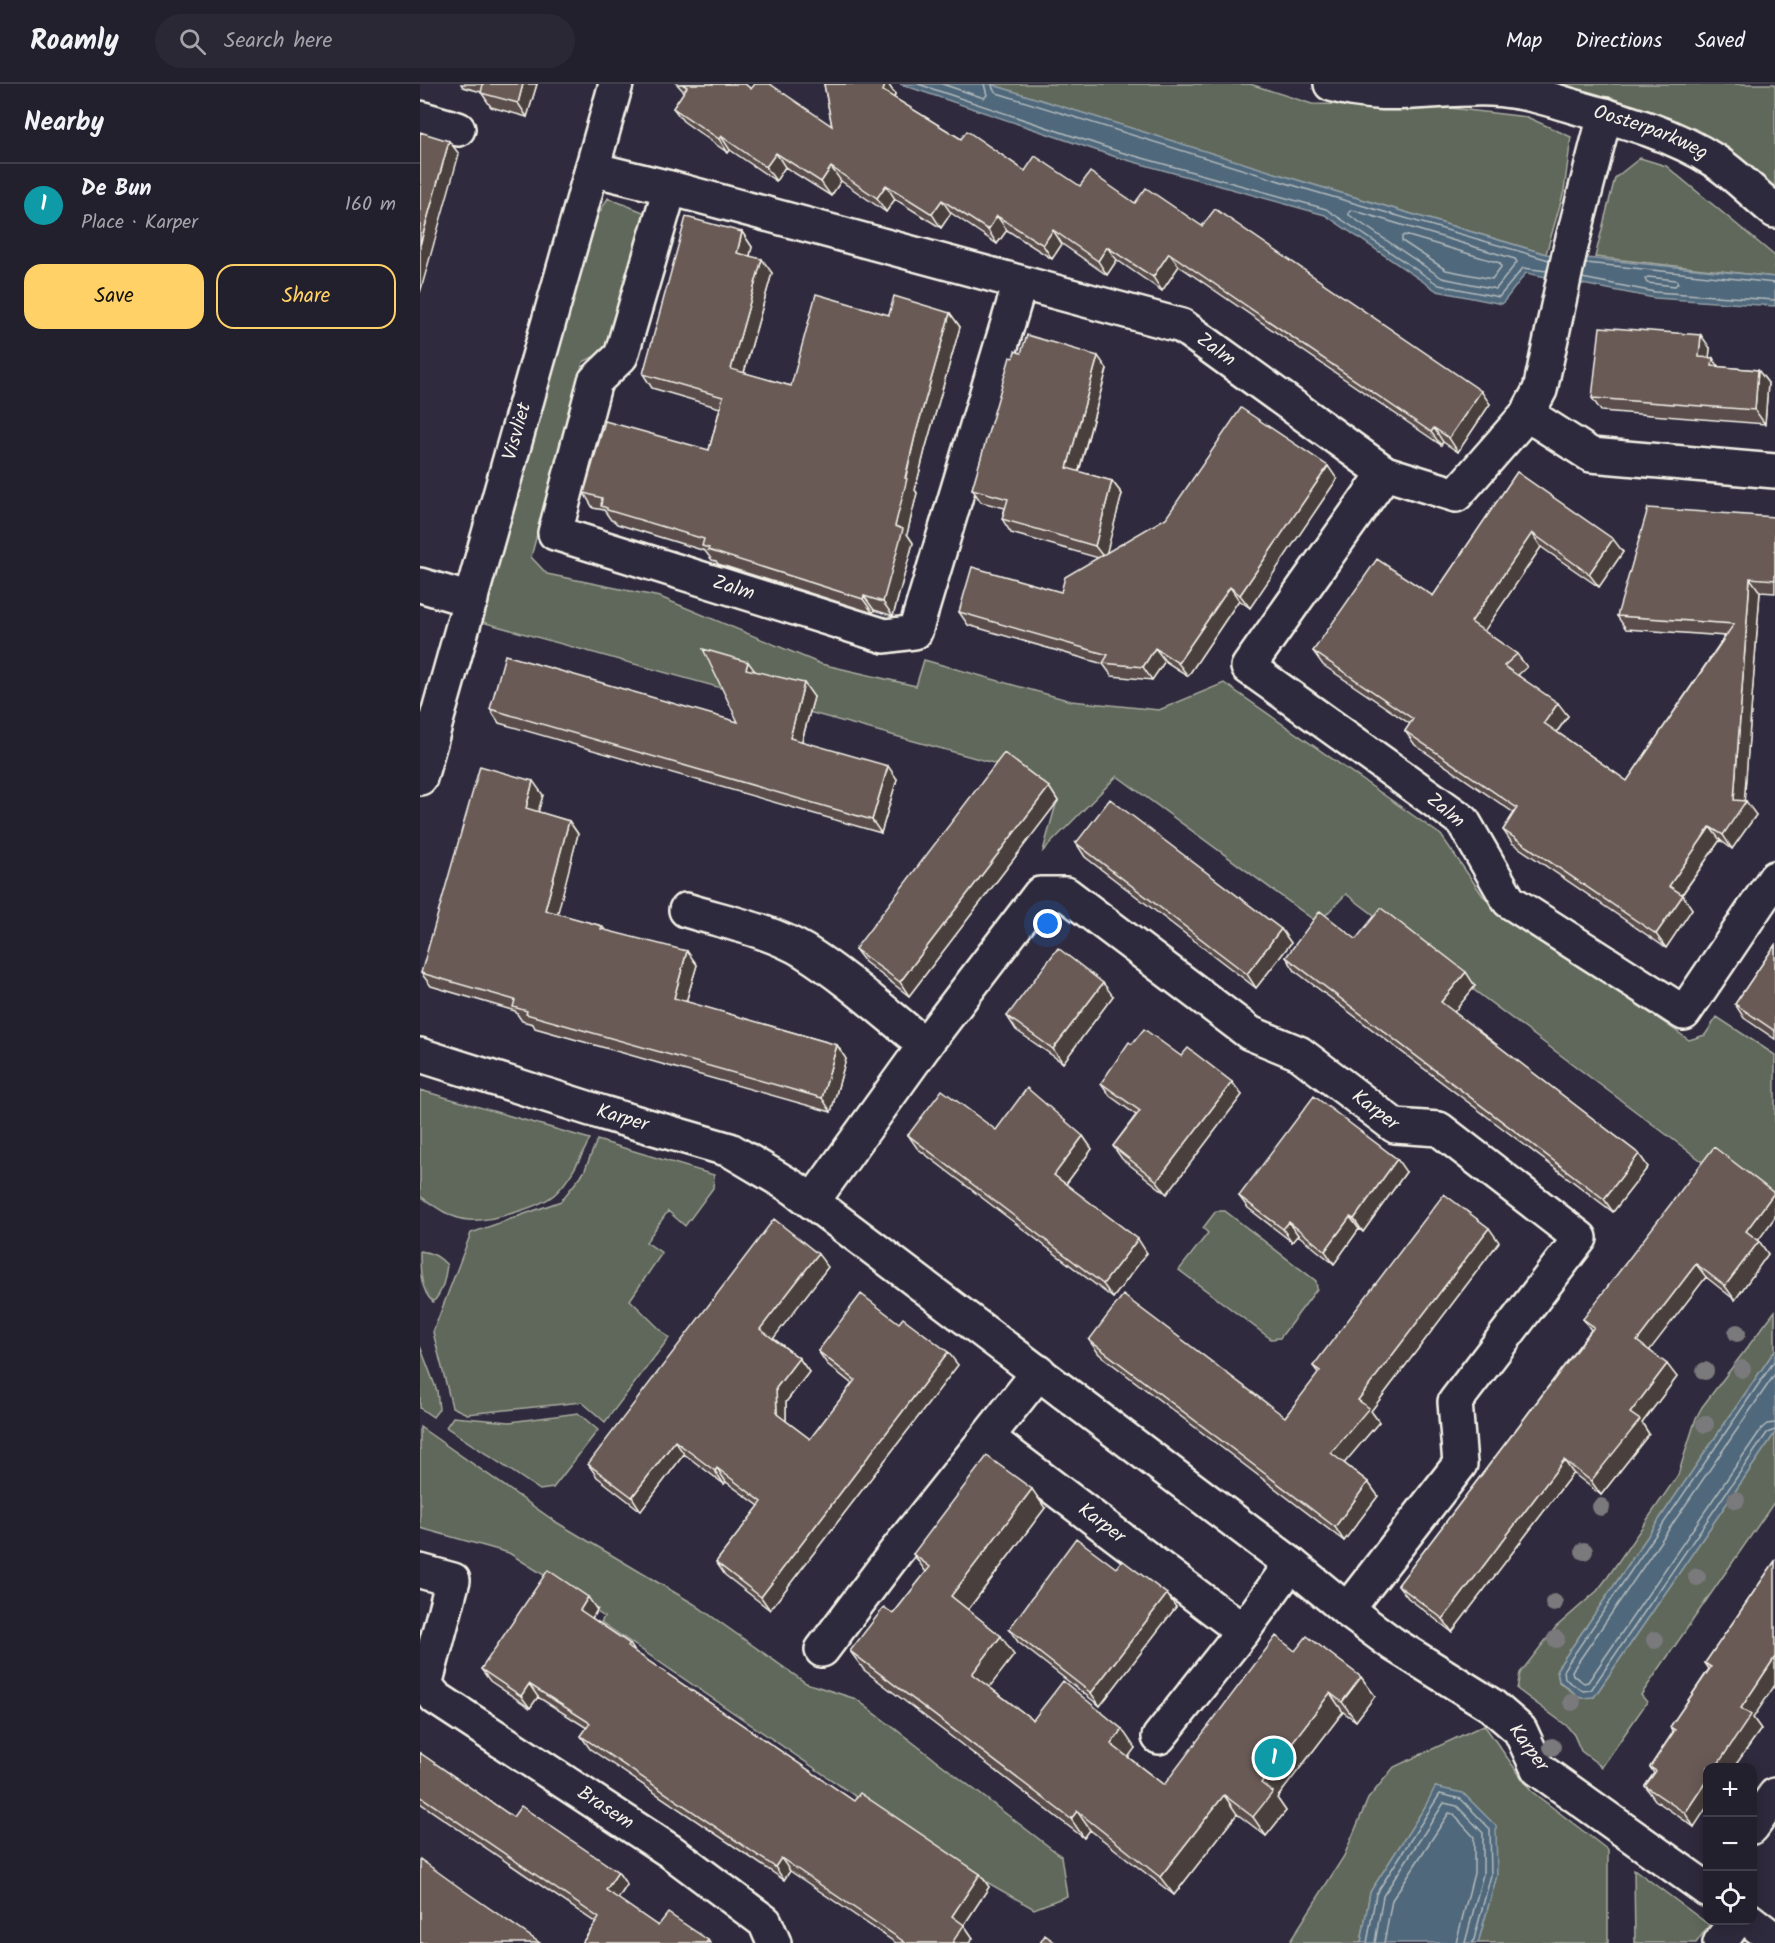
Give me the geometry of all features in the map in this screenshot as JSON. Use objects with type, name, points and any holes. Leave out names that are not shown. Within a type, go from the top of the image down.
[{"type":"street","name":"Visvliet","points":[[420,778],[616,84]]},
{"type":"street","name":"Oosterparkweg","points":[[1331,84],[1364,93],[1504,89],[1529,93],[1649,130],[1701,154],[1716,162],[1775,211]]},
{"type":"street","name":"Zalm","points":[[592,169],[1182,326],[1385,473],[1456,495],[1527,414],[1540,390],[1570,250],[1605,115]]},
{"type":"street","points":[[420,118],[458,129]]},
{"type":"street","name":"Zalm","points":[[670,188],[621,356],[595,381],[555,533],[885,636],[915,633],[1020,283]]},
{"type":"street","points":[[1527,414],[1591,456],[1775,471]]},
{"type":"street","name":"Zalm","points":[[1385,473],[1248,667],[1463,820],[1509,901],[1684,1013],[1775,878]]},
{"type":"street","points":[[420,585],[471,600]]},
{"type":"street","name":"Karper","points":[[812,1202],[924,1045],[1040,894],[1066,894],[1250,1033],[1299,1053],[1395,1126],[1439,1129],[1580,1238],[1455,1402],[1460,1464],[1347,1610]]},
{"type":"street","points":[[686,910],[765,934],[803,951],[846,981],[924,1045]]},
{"type":"street","name":"Karper","points":[[420,1055],[603,1113],[730,1150],[794,1188],[1291,1564],[1347,1610],[1393,1644],[1491,1705],[1520,1730],[1538,1769],[1703,1887]]},
{"type":"street","points":[[822,1650],[895,1553],[1039,1372]]},
{"type":"street","name":"Karper","points":[[988,1438],[1243,1631]]},
{"type":"street","points":[[1159,1737],[1243,1631],[1291,1564]]},
{"type":"street","name":"Brasem","points":[[420,1571],[453,1580],[423,1688],[670,1851],[765,1922],[774,1943]]},
{"type":"street","points":[[1757,1820],[1775,1795]]},
{"type":"street","points":[[1720,1943],[1733,1925]]},
{"type":"street","points":[[1756,1925],[1775,1940]]},
{"type":"green space","points":[[990,84],[1250,84],[1312,104],[1433,106],[1527,117],[1571,137],[1564,191],[1546,254],[1304,182]]},
{"type":"green space","points":[[1553,84],[1775,84],[1775,194]]},
{"type":"green space","points":[[1640,158],[1666,166],[1775,256],[1775,277],[1595,257],[1615,178]]},
{"type":"green space","points":[[608,198],[648,214],[609,349],[583,362],[531,557],[547,574],[660,597],[821,664],[916,686],[924,660],[1071,701],[1159,710],[1224,683],[1441,835],[1483,896],[1689,1040],[1705,1035],[1717,1017],[1775,1055],[1775,1216],[1346,894],[1318,923],[1117,776],[1043,851],[1056,804],[1008,767],[482,622],[588,232]]},
{"type":"green space","points":[[420,1090],[590,1139],[567,1180],[549,1198],[528,1208],[489,1219],[462,1219],[443,1211],[420,1196]]},
{"type":"green space","points":[[597,1140],[714,1175],[713,1188],[685,1226],[668,1211],[646,1242],[662,1253],[630,1300],[669,1338],[605,1422],[582,1402],[467,1414],[452,1407],[433,1332],[471,1233],[561,1201],[584,1172]]},
{"type":"green space","points":[[1216,1211],[1225,1211],[1316,1281],[1317,1289],[1280,1338],[1271,1339],[1179,1270],[1208,1233],[1203,1228]]},
{"type":"green space","points":[[420,1251],[435,1255],[447,1265],[441,1289],[433,1302],[425,1292],[423,1285]]},
{"type":"green space","points":[[1775,1311],[1775,1350],[1557,1669],[1559,1682],[1581,1698],[1594,1697],[1775,1433],[1775,1501],[1641,1695],[1647,1702],[1602,1767],[1581,1751],[1567,1726],[1517,1689],[1520,1673],[1556,1627],[1597,1591],[1607,1578],[1678,1475],[1696,1418],[1702,1407]]},
{"type":"green space","points":[[420,1346],[437,1391],[439,1409],[433,1417],[420,1408]]},
{"type":"green space","points":[[578,1413],[598,1430],[553,1488],[540,1490],[446,1427],[453,1417],[510,1422]]},
{"type":"green space","points":[[420,1427],[556,1522],[694,1604],[806,1683],[856,1699],[1061,1856],[1067,1896],[1034,1909],[950,1861],[601,1622],[604,1617],[563,1587],[509,1553],[420,1528]]},
{"type":"green space","points":[[1484,1725],[1531,1791],[1608,1850],[1608,1943],[1478,1943],[1497,1875],[1436,1787],[1370,1892],[1361,1943],[1289,1943],[1344,1856],[1368,1799],[1394,1767]]},
{"type":"green space","points":[[1634,1869],[1703,1921],[1703,1925],[1709,1925],[1696,1943],[1635,1943]]},
{"type":"water","points":[[900,84],[990,84],[1304,182],[1546,254],[1775,277],[1775,306],[1654,298],[1526,273],[1502,304],[1437,291],[1325,215],[1116,157]]},
{"type":"water","points":[[1775,1350],[1775,1433],[1594,1697],[1581,1698],[1559,1681],[1557,1669]]},
{"type":"water","points":[[1435,1787],[1463,1793],[1496,1826],[1497,1875],[1478,1943],[1361,1943],[1370,1892],[1425,1807]]},
{"type":"building","points":[[483,84],[523,84],[518,103],[481,93]]},
{"type":"building","points":[[682,84],[745,84],[751,89],[755,84],[770,84],[832,126],[824,84],[885,84],[883,91],[961,139],[967,131],[1025,171],[1035,156],[1080,186],[1090,172],[1135,203],[1146,188],[1202,226],[1215,209],[1481,391],[1449,438],[1434,428],[1431,432],[1169,253],[1153,277],[1107,247],[1098,261],[1053,230],[1043,245],[997,216],[988,230],[942,200],[932,214],[886,185],[877,198],[831,167],[821,182],[776,153],[766,167],[721,136],[719,139],[673,108],[687,87]]},
{"type":"building","points":[[420,132],[449,141],[420,245]]},
{"type":"building","points":[[686,217],[742,232],[737,253],[762,259],[731,369],[791,386],[816,294],[889,315],[894,296],[950,313],[905,478],[907,479],[895,526],[903,529],[883,602],[864,596],[863,599],[708,550],[709,548],[702,546],[704,539],[607,510],[601,506],[602,498],[584,493],[605,421],[709,450],[723,397],[643,374]]},
{"type":"building","points":[[1600,327],[1701,335],[1699,357],[1713,358],[1712,366],[1758,370],[1755,410],[1592,398]]},
{"type":"building","points":[[1027,335],[1098,356],[1067,468],[1112,481],[1095,546],[1002,519],[1008,499],[972,489],[1010,357],[1013,358],[1015,351],[1021,353]]},
{"type":"building","points":[[1241,408],[1328,466],[1240,595],[1230,587],[1178,663],[1155,648],[1143,667],[1103,663],[1108,655],[959,612],[972,567],[1061,592],[1065,577],[1166,518]]},
{"type":"building","points":[[1517,472],[1613,539],[1589,574],[1532,533],[1471,622],[1517,654],[1504,666],[1558,703],[1544,723],[1627,781],[1734,624],[1617,616],[1648,508],[1775,517],[1775,580],[1750,578],[1734,800],[1746,801],[1723,835],[1710,827],[1669,886],[1683,895],[1656,934],[1503,830],[1517,808],[1405,731],[1413,719],[1313,651],[1377,559],[1433,596]]},
{"type":"building","points":[[703,649],[748,662],[746,669],[804,683],[790,738],[888,766],[872,820],[490,709],[505,655],[738,722]]},
{"type":"building","points":[[1004,753],[1049,787],[900,982],[855,949]]},
{"type":"building","points":[[480,766],[533,781],[526,808],[569,821],[545,910],[602,926],[601,929],[687,951],[674,998],[837,1045],[822,1098],[526,1014],[527,1011],[513,1007],[515,1000],[421,973]]},
{"type":"building","points":[[1110,799],[1281,929],[1247,974],[1076,843]]},
{"type":"building","points":[[1381,908],[1466,972],[1441,1002],[1639,1154],[1604,1199],[1286,957],[1320,911],[1356,939]]},
{"type":"building","points":[[1775,945],[1775,1031],[1735,1004]]},
{"type":"building","points":[[1058,948],[1103,983],[1053,1049],[1007,1016]]},
{"type":"building","points":[[1144,1029],[1181,1056],[1188,1048],[1232,1082],[1157,1181],[1113,1146],[1140,1111],[1101,1083],[1129,1042],[1132,1044]]},
{"type":"building","points":[[1027,1088],[1083,1136],[1054,1175],[1138,1239],[1103,1284],[908,1135],[942,1090],[996,1130]]},
{"type":"building","points":[[1314,1096],[1397,1159],[1354,1219],[1350,1217],[1325,1251],[1289,1222],[1283,1229],[1239,1196]]},
{"type":"building","points":[[1714,1147],[1774,1193],[1746,1231],[1759,1241],[1725,1286],[1696,1264],[1637,1341],[1667,1364],[1630,1413],[1640,1420],[1591,1481],[1564,1460],[1443,1619],[1398,1585],[1594,1327],[1583,1319]]},
{"type":"building","points":[[1444,1194],[1489,1228],[1358,1400],[1369,1408],[1331,1453],[1368,1482],[1335,1527],[1089,1340],[1123,1295],[1285,1417],[1320,1371],[1313,1366]]},
{"type":"building","points":[[774,1219],[818,1254],[760,1329],[799,1358],[776,1388],[777,1414],[810,1439],[855,1380],[818,1351],[861,1294],[899,1323],[903,1318],[948,1352],[761,1597],[716,1562],[762,1502],[717,1468],[715,1471],[675,1441],[632,1497],[588,1464]]},
{"type":"building","points":[[987,1456],[1032,1489],[951,1596],[1001,1636],[972,1674],[1033,1720],[1063,1681],[1122,1729],[1111,1744],[1164,1785],[1276,1636],[1295,1651],[1307,1636],[1361,1677],[1342,1702],[1330,1693],[1261,1783],[1273,1792],[1253,1817],[1224,1795],[1160,1877],[1077,1811],[1071,1819],[850,1651],[884,1607],[893,1614],[930,1567],[913,1554]]},
{"type":"building","points":[[1076,1538],[1116,1568],[1122,1560],[1167,1594],[1091,1693],[1009,1629]]},
{"type":"building","points":[[1775,1561],[1775,1657],[1741,1708],[1751,1715],[1719,1763],[1703,1763],[1703,1786],[1685,1813],[1645,1786],[1656,1771],[1650,1767],[1675,1730],[1670,1727],[1711,1667],[1705,1663]]},
{"type":"building","points":[[548,1570],[588,1597],[580,1610],[630,1644],[628,1647],[854,1801],[860,1793],[980,1874],[952,1916],[964,1925],[952,1943],[906,1943],[781,1858],[775,1867],[581,1736],[590,1723],[529,1684],[521,1696],[481,1669]]},
{"type":"building","points":[[420,1753],[513,1817],[521,1806],[618,1872],[606,1890],[658,1926],[668,1913],[708,1940],[706,1943],[582,1943],[599,1918],[420,1796]]},
{"type":"building","points":[[420,1859],[463,1890],[540,1943],[420,1943]]},
{"type":"building","points":[[1045,1935],[1056,1943],[1040,1943]]},
{"type":"place","name":"De Bun","points":[[1274,1758]]}]
